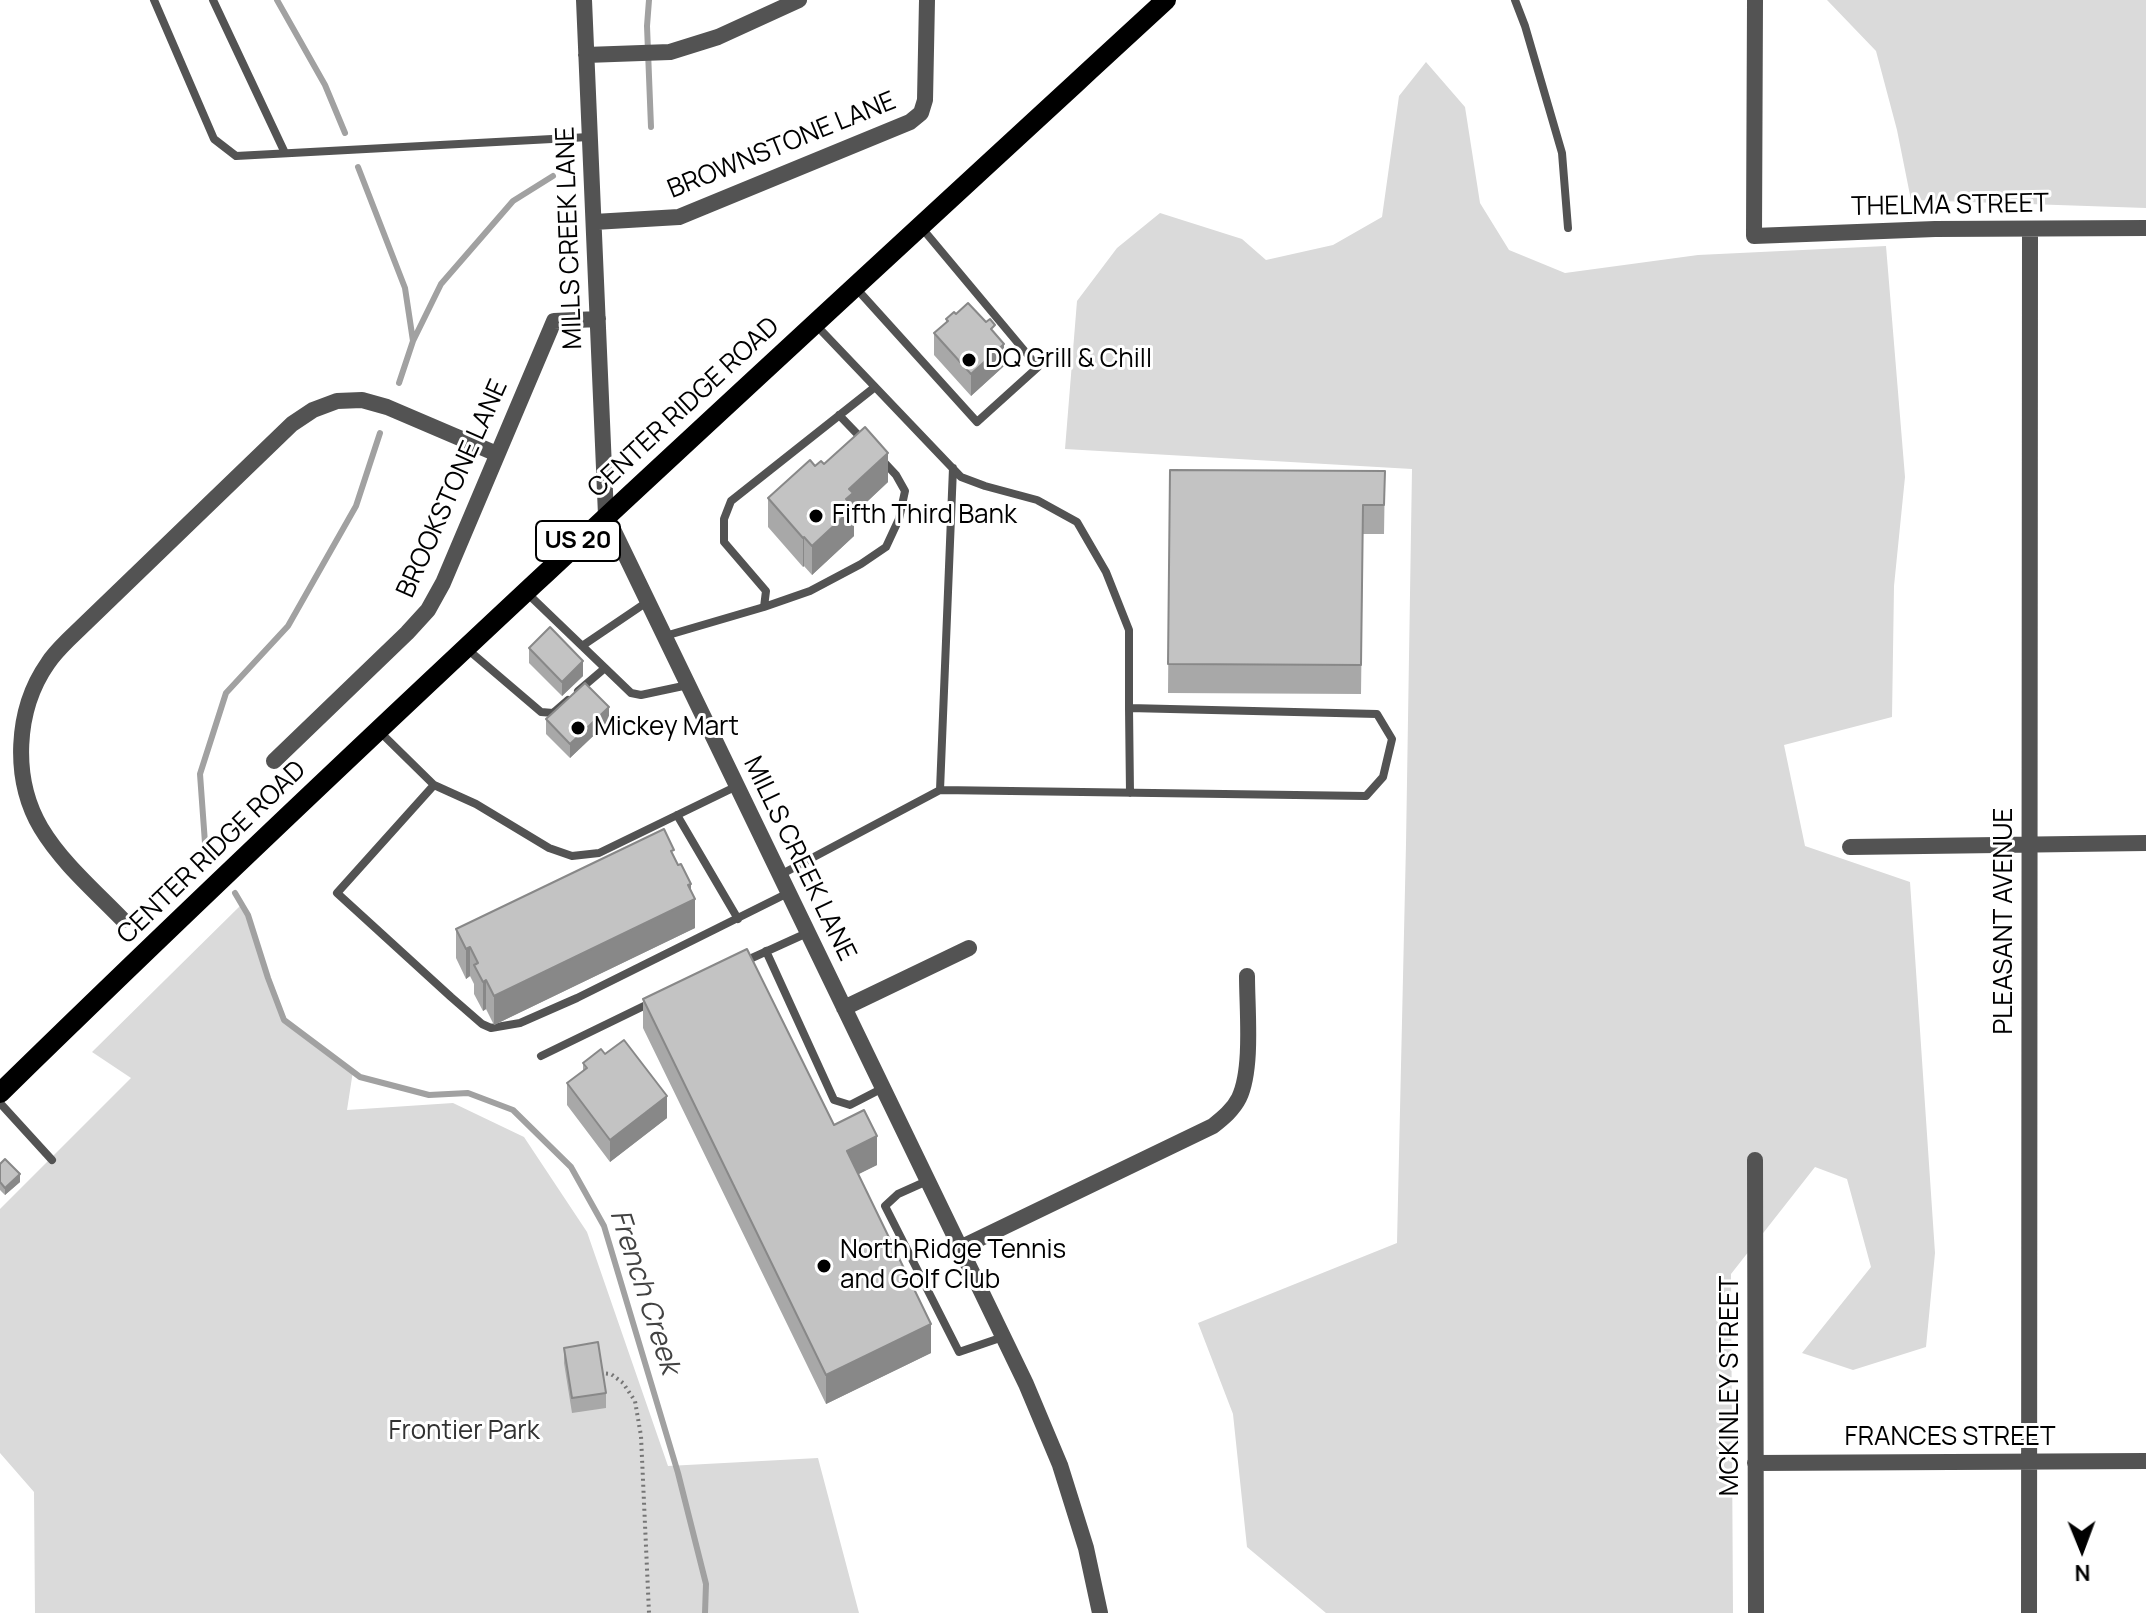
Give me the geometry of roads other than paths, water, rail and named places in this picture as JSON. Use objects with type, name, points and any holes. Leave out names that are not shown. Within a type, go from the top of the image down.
[{"type":"main road","name":"CENTER RIDGE ROAD","points":[[0,1093],[465,647],[1166,0]]},
{"type":"street","name":"MILLS CREEK LANE","points":[[584,0],[606,515],[1026,1384],[1060,1465],[1086,1548],[1100,1613]]},
{"type":"street","points":[[586,55],[670,52],[718,37],[799,0]]},
{"type":"street","name":"BROWNSTONE LANE","points":[[594,222],[679,217],[910,122],[921,113],[925,100],[927,0]]},
{"type":"street","name":"THELMA STREET","points":[[1755,0],[1754,236],[1901,229],[2146,228]]},
{"type":"street","name":"PLEASANT AVENUE","points":[[2029,1613],[2030,229]]},
{"type":"street","name":"BROOKSTONE LANE","points":[[274,761],[428,610],[443,583],[554,321],[598,319]]},
{"type":"street","points":[[123,920],[63,858],[40,827],[26,791],[20,752],[23,721],[32,691],[47,664],[229,484],[292,424],[313,410],[337,401],[362,400],[387,407],[497,454]]},
{"type":"street","points":[[1850,847],[2146,843]]},
{"type":"street","points":[[844,1008],[969,948]]},
{"type":"street","points":[[960,1248],[1213,1126],[1227,1115],[1245,1084],[1247,976]]},
{"type":"street","name":"MCKINLEY STREET","points":[[1755,1160],[1756,1613]]},
{"type":"street","name":"FRANCES STREET","points":[[1755,1463],[2146,1461]]},
{"type":"lane","points":[[154,0],[214,139],[236,156],[590,137]]},
{"type":"lane","points":[[213,0],[285,153]]},
{"type":"lane","points":[[1515,0],[1562,153],[1568,228]]},
{"type":"lane","points":[[855,287],[977,422],[1038,367],[920,226]]},
{"type":"lane","points":[[815,324],[961,477],[1037,500],[1077,522],[1106,572],[1129,630],[1130,793]]},
{"type":"lane","points":[[764,607],[766,591],[724,542],[724,519],[731,501],[875,387]]},
{"type":"lane","points":[[839,415],[867,445]]},
{"type":"lane","points":[[665,636],[810,591],[886,547],[899,519],[905,491],[896,475],[877,455]]},
{"type":"lane","points":[[940,790],[953,468]]},
{"type":"lane","points":[[525,591],[631,693],[641,695],[688,685]]},
{"type":"lane","points":[[582,646],[648,601]]},
{"type":"lane","points":[[465,647],[541,712],[553,713],[605,668]]},
{"type":"lane","points":[[780,875],[940,790],[1366,796],[1383,777],[1392,739],[1377,714],[1129,708]]},
{"type":"lane","points":[[377,730],[434,785],[476,804],[549,848],[572,856],[599,853],[737,786]]},
{"type":"lane","points":[[434,785],[337,893],[482,1024],[491,1028],[520,1023],[615,980],[788,893]]},
{"type":"lane","points":[[677,815],[738,919]]},
{"type":"lane","points":[[738,964],[808,932]]},
{"type":"lane","points":[[766,951],[834,1100],[850,1105],[883,1088]]},
{"type":"lane","points":[[541,1056],[655,1001]]},
{"type":"lane","points":[[0,1103],[52,1160]]},
{"type":"lane","points":[[927,1181],[898,1194],[885,1206],[895,1228],[959,1352],[1003,1337]]},
{"type":"waterway","points":[[277,0],[325,85],[345,133]]},
{"type":"waterway","name":"French Creek","points":[[649,0],[647,26],[651,127]]},
{"type":"waterway","points":[[358,167],[405,288],[413,341]]},
{"type":"waterway","name":"French Creek","points":[[399,383],[413,341],[441,284],[513,201],[553,176]]},
{"type":"waterway","name":"French Creek","points":[[215,860],[205,843],[200,774],[226,693],[288,626],[356,506],[380,433]]},
{"type":"waterway","name":"French Creek","points":[[235,893],[248,915],[284,1020],[360,1077],[429,1095],[468,1093],[513,1110],[571,1167],[604,1226],[678,1473],[706,1584],[705,1613]]},
{"type":"place","name":"DQ Grill & Chill","points":[[969,360]]},
{"type":"place","name":"Fifth Third Bank","points":[[816,516]]},
{"type":"place","name":"Mickey Mart","points":[[578,728]]},
{"type":"place","name":"North Ridge Tennis and Golf Club","points":[[824,1266]]},
{"type":"park label","name":"Frontier Park","points":[[464,1432]]}]
